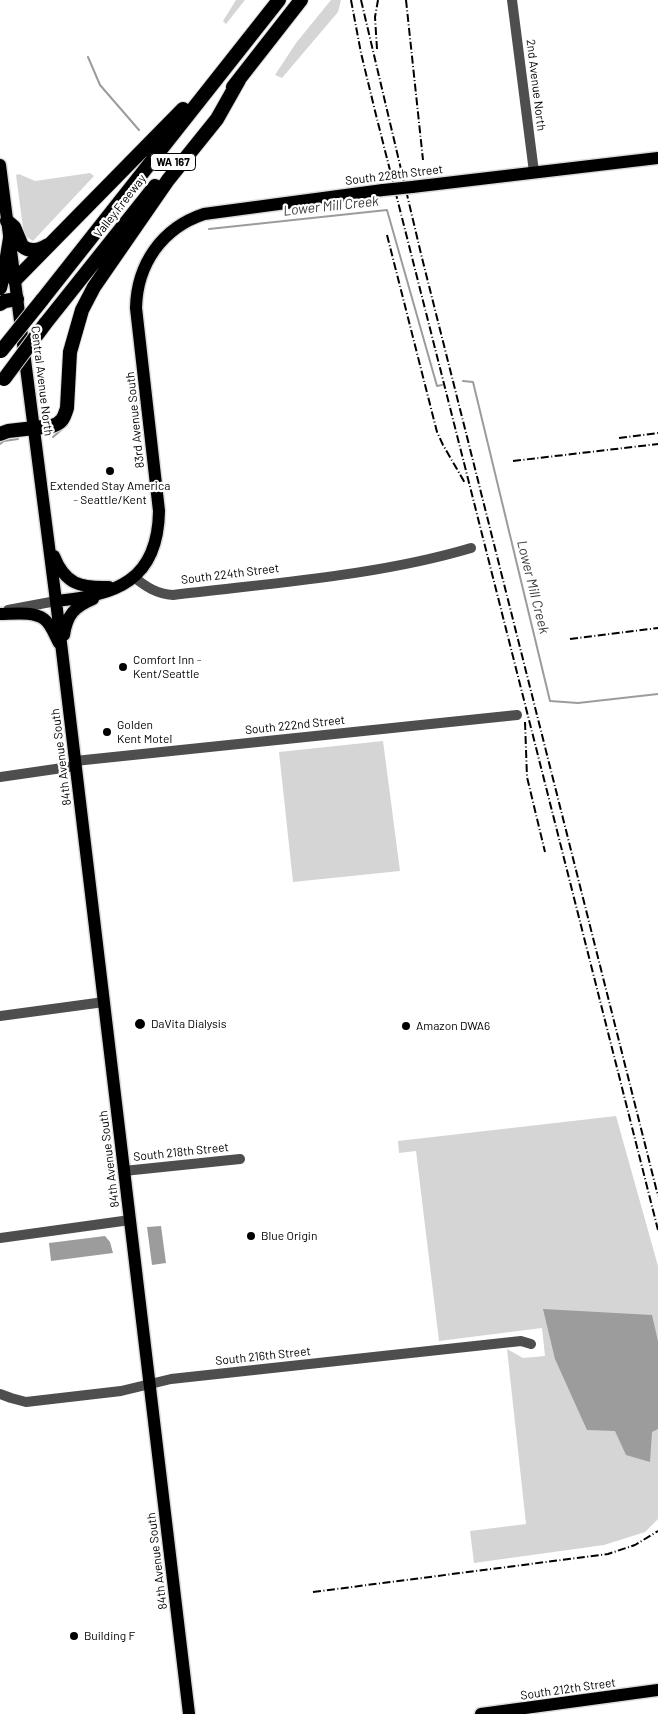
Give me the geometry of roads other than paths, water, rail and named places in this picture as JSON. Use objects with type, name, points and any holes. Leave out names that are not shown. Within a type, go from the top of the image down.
[{"type":"highway","name":"Valley Freeway","points":[[0,352],[280,0]]},
{"type":"highway","name":"Valley Freeway","points":[[2,382],[45,324],[301,0]]},
{"type":"highway","points":[[15,280],[231,60]]},
{"type":"highway","points":[[0,434],[8,431],[57,425],[65,417],[70,352],[82,310],[94,287],[168,180],[217,119],[239,80]]},
{"type":"highway","points":[[4,214],[14,227],[22,246],[26,249],[34,250],[53,242]]},
{"type":"highway","points":[[0,288],[10,238]]},
{"type":"highway","points":[[0,304],[17,299]]},
{"type":"main road","name":"South 228th Street","points":[[149,255],[171,232],[188,220],[204,214],[383,190],[658,158]]},
{"type":"main road","name":"Central Avenue North","points":[[0,165],[4,214],[10,238],[56,601]]},
{"type":"main road","name":"83rd Avenue South","points":[[134,577],[152,552],[159,519],[136,308],[140,278],[149,255]]},
{"type":"main road","points":[[48,542],[62,573],[72,582],[88,587],[120,586]]},
{"type":"main road","points":[[62,648],[67,618],[77,608],[134,577]]},
{"type":"main road","points":[[56,601],[105,593]]},
{"type":"main road","name":"84th Avenue South","points":[[56,601],[189,1714]]},
{"type":"main road","points":[[0,613],[33,614],[39,616],[46,620],[62,648]]},
{"type":"main road","name":"South 212th Street","points":[[481,1714],[658,1690]]},
{"type":"street","name":"2nd Avenue North","points":[[512,0],[534,172]]},
{"type":"street","name":"South 224th Street","points":[[134,577],[151,589],[173,595],[331,576],[409,564],[471,548]]},
{"type":"street","points":[[0,613],[56,601]]},
{"type":"street","name":"South 222nd Street","points":[[0,777],[75,763],[517,715]]},
{"type":"street","points":[[0,1016],[104,1002]]},
{"type":"street","name":"South 218th Street","points":[[124,1171],[240,1159]]},
{"type":"street","points":[[0,1238],[130,1220]]},
{"type":"street","name":"South 216th Street","points":[[0,1394],[26,1402],[121,1391],[171,1379],[521,1341],[531,1344]]},
{"type":"waterway","name":"Lower Mill Creek","points":[[88,57],[100,85],[139,130]]},
{"type":"waterway","name":"Lower Mill Creek","points":[[209,229],[387,210],[437,386],[442,385]]},
{"type":"waterway","name":"Lower Mill Creek","points":[[463,381],[473,382],[550,701],[578,703],[658,694]]},
{"type":"waterway","points":[[53,437],[67,425]]},
{"type":"waterway","points":[[0,444],[4,441],[18,439]]},
{"type":"railway","points":[[351,0],[376,115],[658,1230]]},
{"type":"railway","points":[[361,0],[422,258],[658,1196]]},
{"type":"railway","points":[[377,49],[375,17],[378,0]]},
{"type":"railway","points":[[406,0],[423,160]]},
{"type":"railway","points":[[387,235],[437,432],[465,483]]},
{"type":"railway","points":[[619,438],[658,433]]},
{"type":"railway","points":[[513,461],[658,444]]},
{"type":"railway","points":[[570,639],[658,628]]},
{"type":"railway","points":[[525,722],[527,777],[545,852]]},
{"type":"railway","points":[[313,1592],[608,1554],[635,1545],[658,1531]]},
{"type":"place","name":"Extended Stay America - Seattle/Kent","points":[[110,471]]},
{"type":"place","name":"Comfort Inn - Kent/Seattle","points":[[123,667]]},
{"type":"place","name":"Golden Kent Motel","points":[[107,732]]},
{"type":"place","name":"DaVita Dialysis","points":[[140,1024]]},
{"type":"place","name":"Amazon DWA6","points":[[406,1026]]},
{"type":"place","name":"Blue Origin","points":[[251,1236]]},
{"type":"place","name":"Building F","points":[[74,1636]]}]
